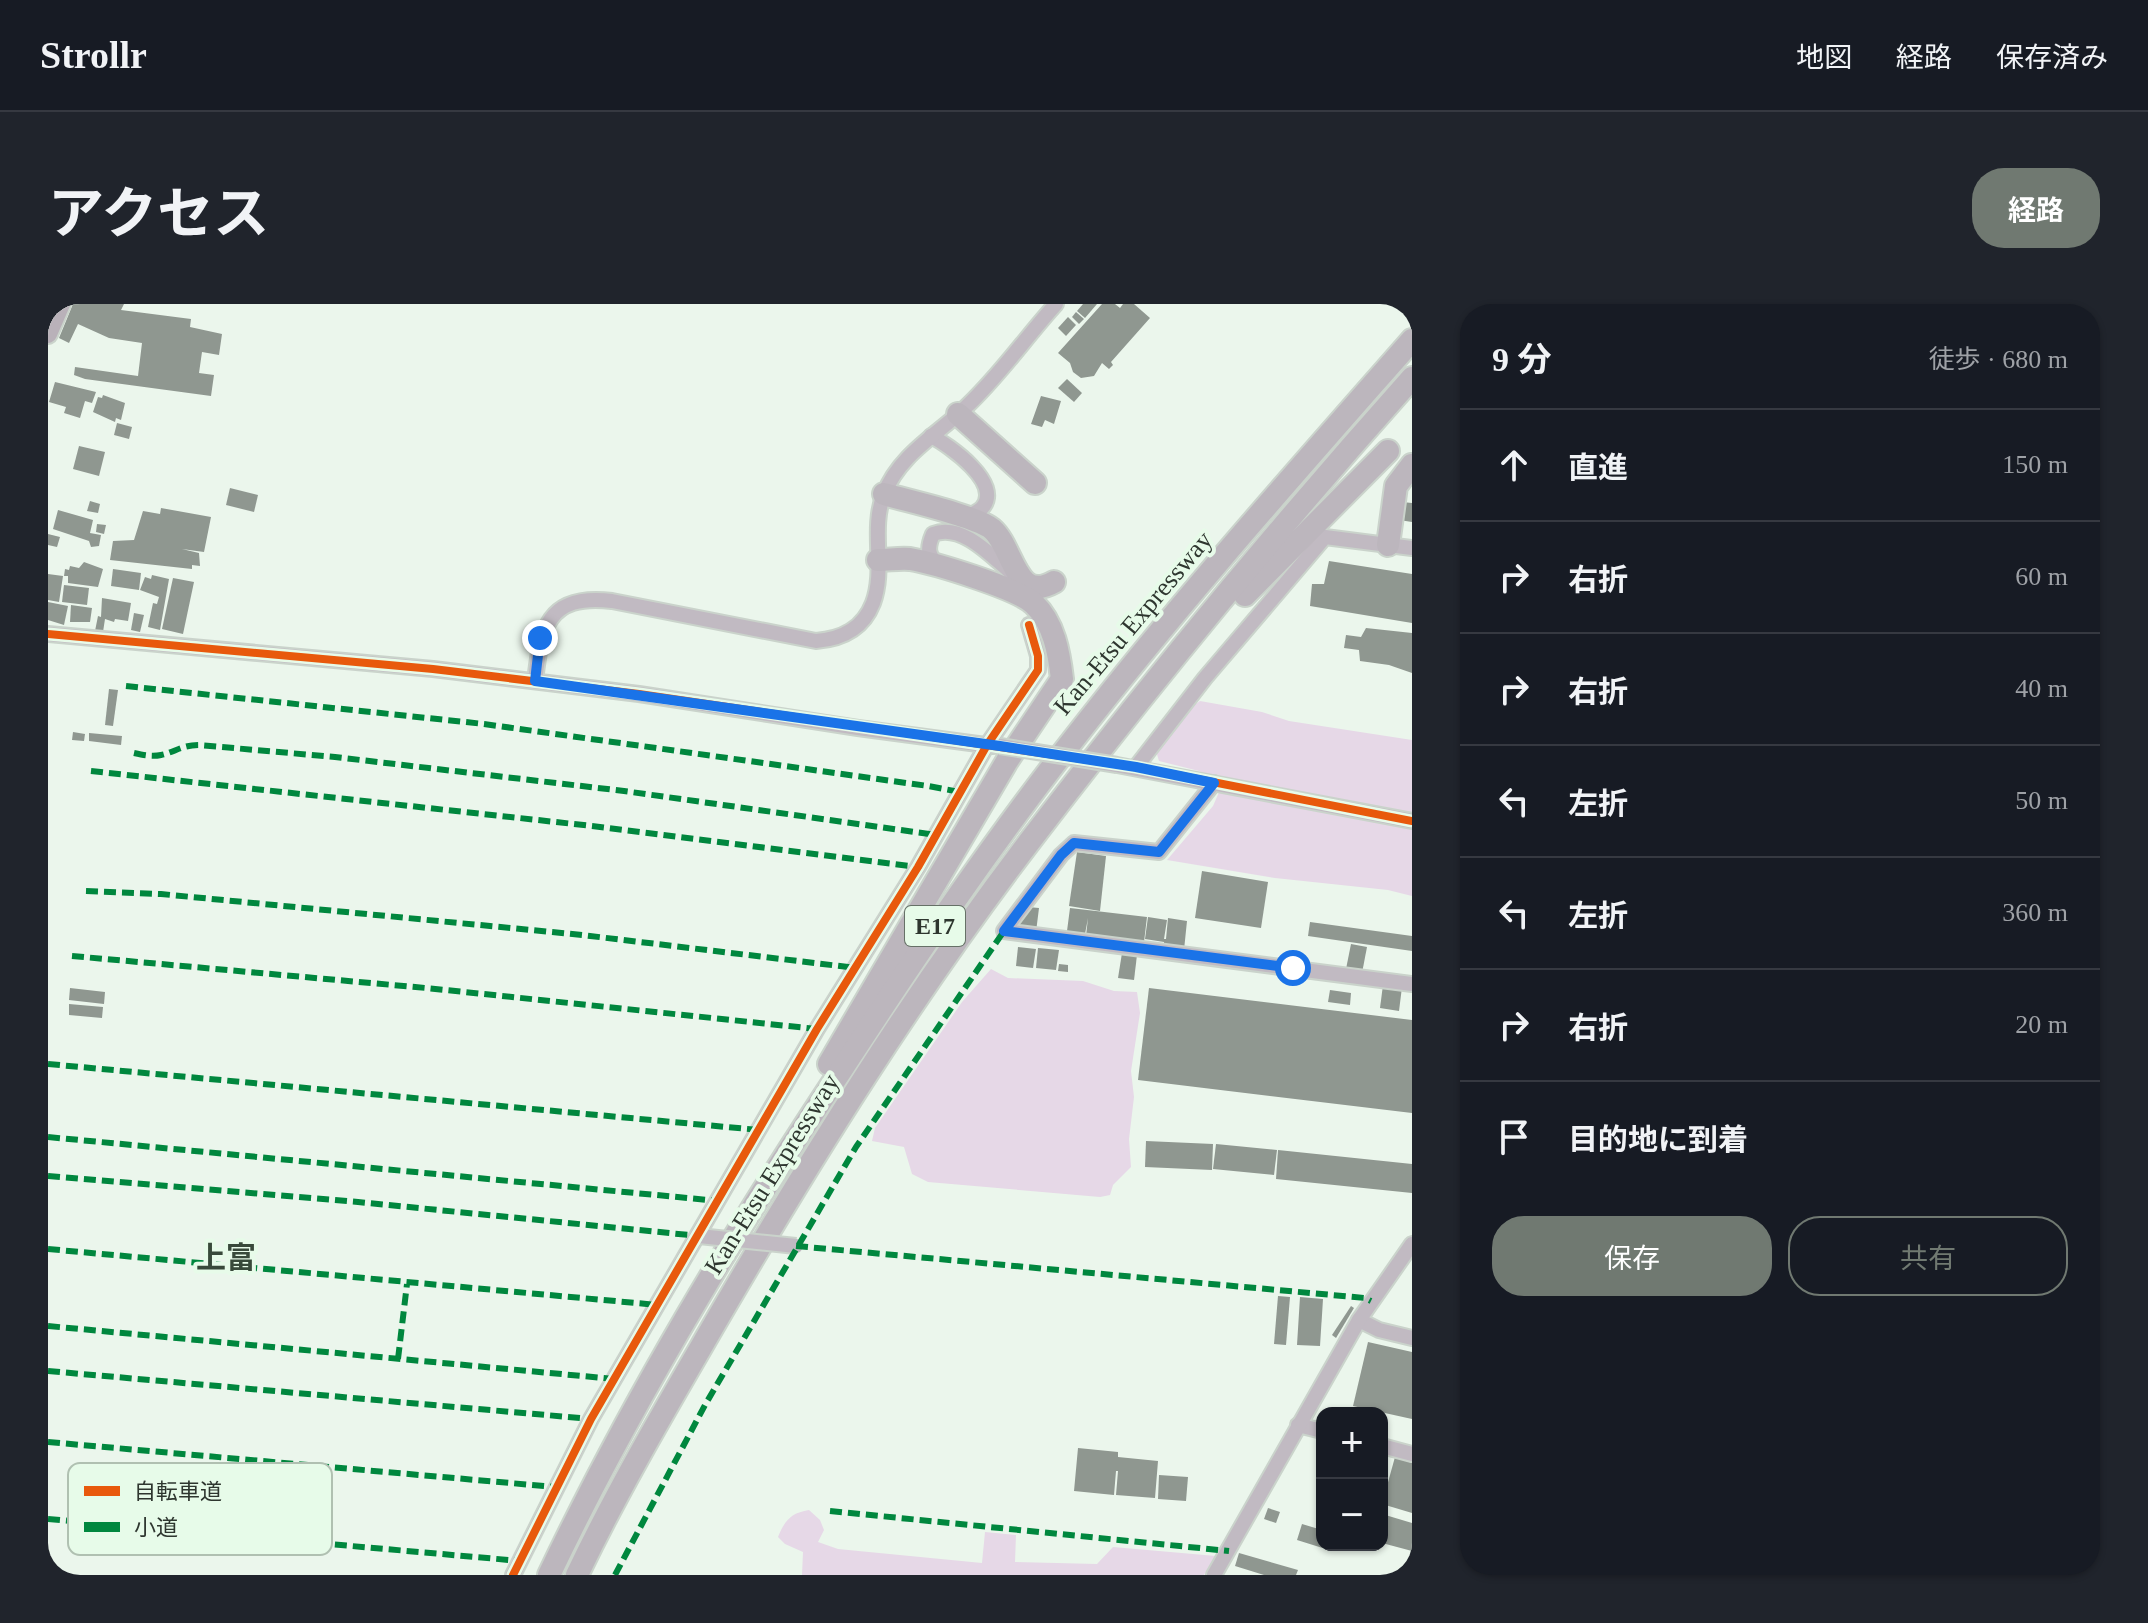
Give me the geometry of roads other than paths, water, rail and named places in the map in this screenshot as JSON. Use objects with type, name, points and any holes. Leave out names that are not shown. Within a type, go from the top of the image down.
[{"type":"highway","name":"Kan-Etsu Expressway","points":[[549,1575],[640,1400],[756,1199],[939,921],[1075,738],[1279,491],[1412,340]]},
{"type":"highway","name":"Kan-Etsu Expressway","points":[[577,1575],[666,1407],[825,1138],[918,997],[1031,839],[1121,724],[1412,378]]},
{"type":"highway","points":[[958,414],[1035,483]]},
{"type":"highway","points":[[1121,724],[1388,451]]},
{"type":"highway","points":[[1388,545],[1396,486],[1412,465]]},
{"type":"highway","points":[[884,494],[984,523],[1002,539],[1021,580],[1032,587],[1044,587],[1054,582]]},
{"type":"highway","points":[[756,1199],[842,1041],[1007,761],[1062,679],[1055,639],[1035,605],[1009,590],[912,560],[878,560]]},
{"type":"main road","points":[[48,334],[58,305]]},
{"type":"street","points":[[535,681],[540,638],[547,623],[556,613],[577,602],[612,601],[790,637],[832,640],[850,632],[867,616],[875,599],[877,524],[884,494],[898,468],[996,375],[1056,304]]},
{"type":"street","points":[[931,436],[958,453],[983,481],[986,502],[981,510],[965,518]]},
{"type":"street","points":[[943,569],[928,551],[929,543],[933,534],[951,530],[974,542],[1021,580]]},
{"type":"street","points":[[1136,767],[1215,666],[1325,537],[1412,548]]},
{"type":"street","points":[[513,1575],[591,1419],[817,1029],[1038,670],[1038,656],[1029,625]]},
{"type":"street","points":[[48,634],[535,681],[1136,767],[1412,821]]},
{"type":"street","points":[[1214,783],[1159,852],[1074,843],[1061,855],[1004,931],[1412,984]]},
{"type":"street","points":[[699,1236],[796,1246]]},
{"type":"street","points":[[1214,1575],[1359,1320],[1412,1244]]},
{"type":"street","points":[[1359,1320],[1379,1330],[1412,1338]]},
{"type":"street","points":[[1298,1425],[1316,1430]]},
{"type":"street","points":[[1388,1448],[1412,1454]]},
{"type":"district","name":"上富","points":[[226,1257]]}]
